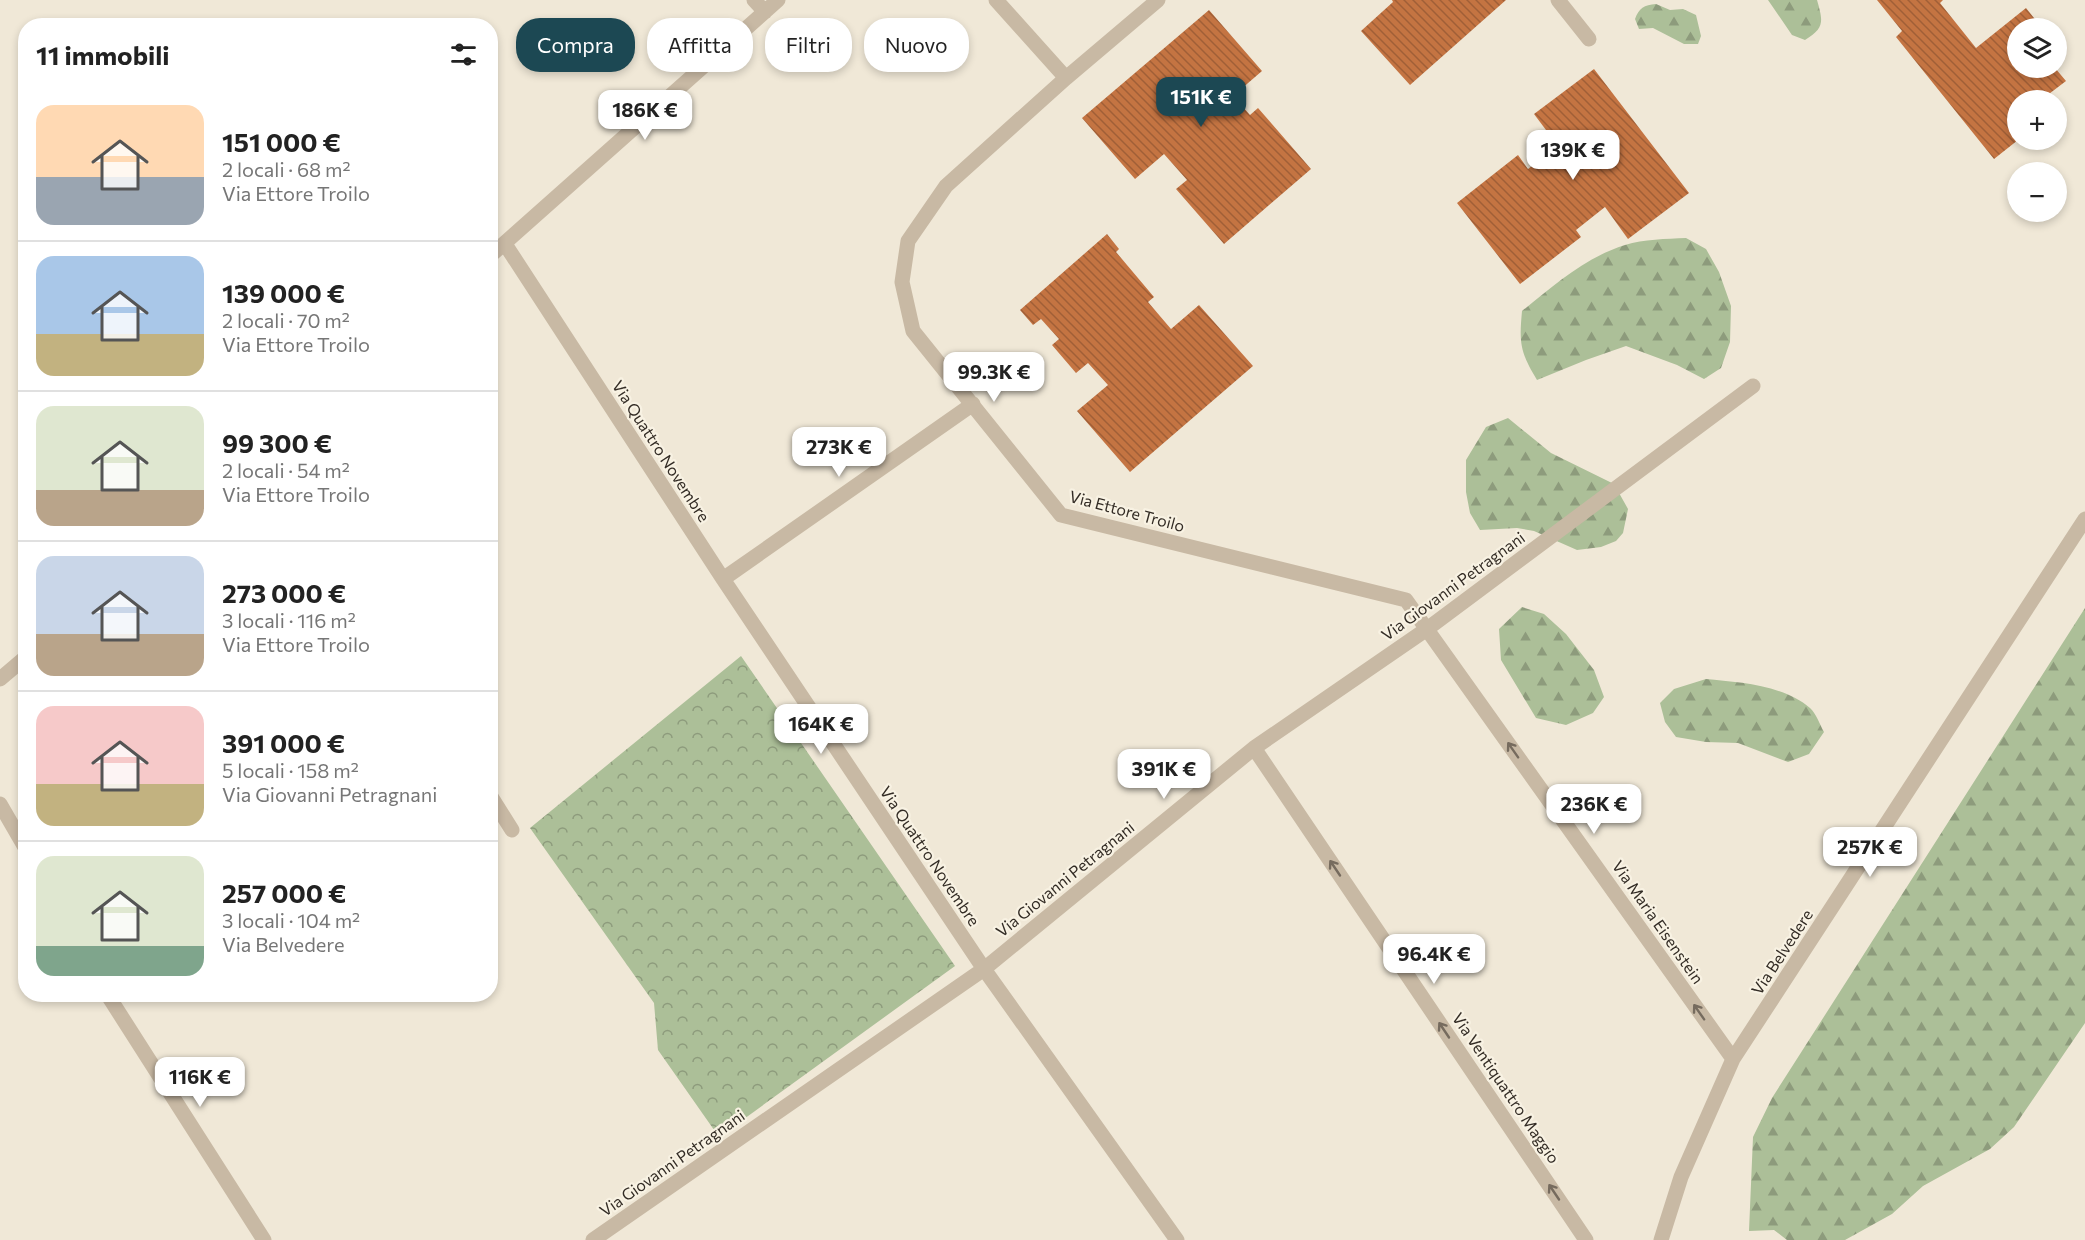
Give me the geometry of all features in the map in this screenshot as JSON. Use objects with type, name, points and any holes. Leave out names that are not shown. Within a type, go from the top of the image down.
[{"type":"street","points":[[754,0],[765,12]]},
{"type":"street","points":[[498,250],[778,0]]},
{"type":"street","points":[[996,0],[1066,78]]},
{"type":"street","name":"Via Ettore Troilo","points":[[1158,0],[1066,78],[946,186],[908,241],[902,282],[913,332],[1061,515],[1406,600],[1427,629]]},
{"type":"street","points":[[1558,0],[1589,39]]},
{"type":"street","name":"Via Quattro Novembre","points":[[505,244],[723,579],[984,969],[1177,1240]]},
{"type":"street","name":"Via Giovanni Petragnani","points":[[593,1240],[984,969],[1254,748],[1427,629],[1753,386]]},
{"type":"street","points":[[723,579],[973,404]]},
{"type":"street","name":"Via Belvedere","points":[[1661,1240],[1681,1177],[1733,1059],[2085,519]]},
{"type":"street","name":"Via Maria Eisenstein","points":[[1427,629],[1733,1059]]},
{"type":"street","points":[[0,679],[18,664]]},
{"type":"street","name":"Via Ventiquattro Maggio","points":[[1254,748],[1586,1240]]},
{"type":"street","points":[[0,804],[18,835]]},
{"type":"street","points":[[498,808],[512,830]]},
{"type":"street","points":[[112,1002],[264,1240]]},
{"type":"green space","points":[[1768,0],[1817,0],[1821,19],[1819,28],[1805,40],[1792,35]]},
{"type":"green space","points":[[1656,4],[1670,10],[1683,9],[1696,15],[1701,36],[1698,44],[1684,44],[1653,28],[1639,29],[1635,19],[1638,12],[1645,6]]},
{"type":"green space","points":[[1686,238],[1706,249],[1719,272],[1731,306],[1730,342],[1721,368],[1704,379],[1677,365],[1626,346],[1537,380],[1522,347],[1522,311],[1570,273],[1611,250],[1640,242]]},
{"type":"green space","points":[[1508,418],[1551,453],[1614,484],[1628,509],[1623,533],[1616,541],[1601,547],[1577,550],[1534,531],[1517,528],[1480,530],[1470,513],[1466,492],[1466,460],[1486,427]]},
{"type":"green space","points":[[1522,607],[1544,614],[1566,634],[1594,670],[1604,697],[1593,713],[1566,725],[1536,718],[1501,660],[1499,629]]},
{"type":"green space","points":[[2085,608],[2085,1023],[2014,1127],[1990,1149],[1923,1186],[1892,1214],[1845,1240],[1787,1240],[1774,1230],[1749,1231],[1753,1137],[1772,1098]]},
{"type":"green space","points":[[741,656],[955,966],[719,1137],[658,1050],[654,1003],[530,828]]},
{"type":"green space","points":[[1706,679],[1760,686],[1787,694],[1812,710],[1824,732],[1809,754],[1788,762],[1738,743],[1706,742],[1676,737],[1665,722],[1660,703],[1674,689]]},
{"type":"building","points":[[1392,0],[1506,0],[1410,85],[1361,31],[1393,2]]},
{"type":"building","points":[[1877,0],[1943,0],[1940,3],[1976,48],[2007,23],[2007,78],[2063,78],[2066,81],[2054,90],[2007,90],[2007,149],[1994,159],[1896,37],[1902,31]]},
{"type":"building","points":[[2026,8],[2034,18],[2014,18]]},
{"type":"building","points":[[1209,10],[1262,71],[1233,96],[1250,115],[1258,108],[1311,169],[1224,244],[1176,189],[1187,180],[1164,154],[1135,179],[1082,118]]},
{"type":"building","points":[[1594,69],[1689,193],[1628,239],[1605,207],[1576,230],[1581,237],[1520,284],[1457,203],[1518,155],[1528,169],[1558,146],[1534,114]]},
{"type":"building","points":[[1107,234],[1119,249],[1116,252],[1154,297],[1148,302],[1171,329],[1199,305],[1253,366],[1130,472],[1077,411],[1108,385],[1088,363],[1076,373],[1052,345],[1059,339],[1041,319],[1033,325],[1020,310]]}]
